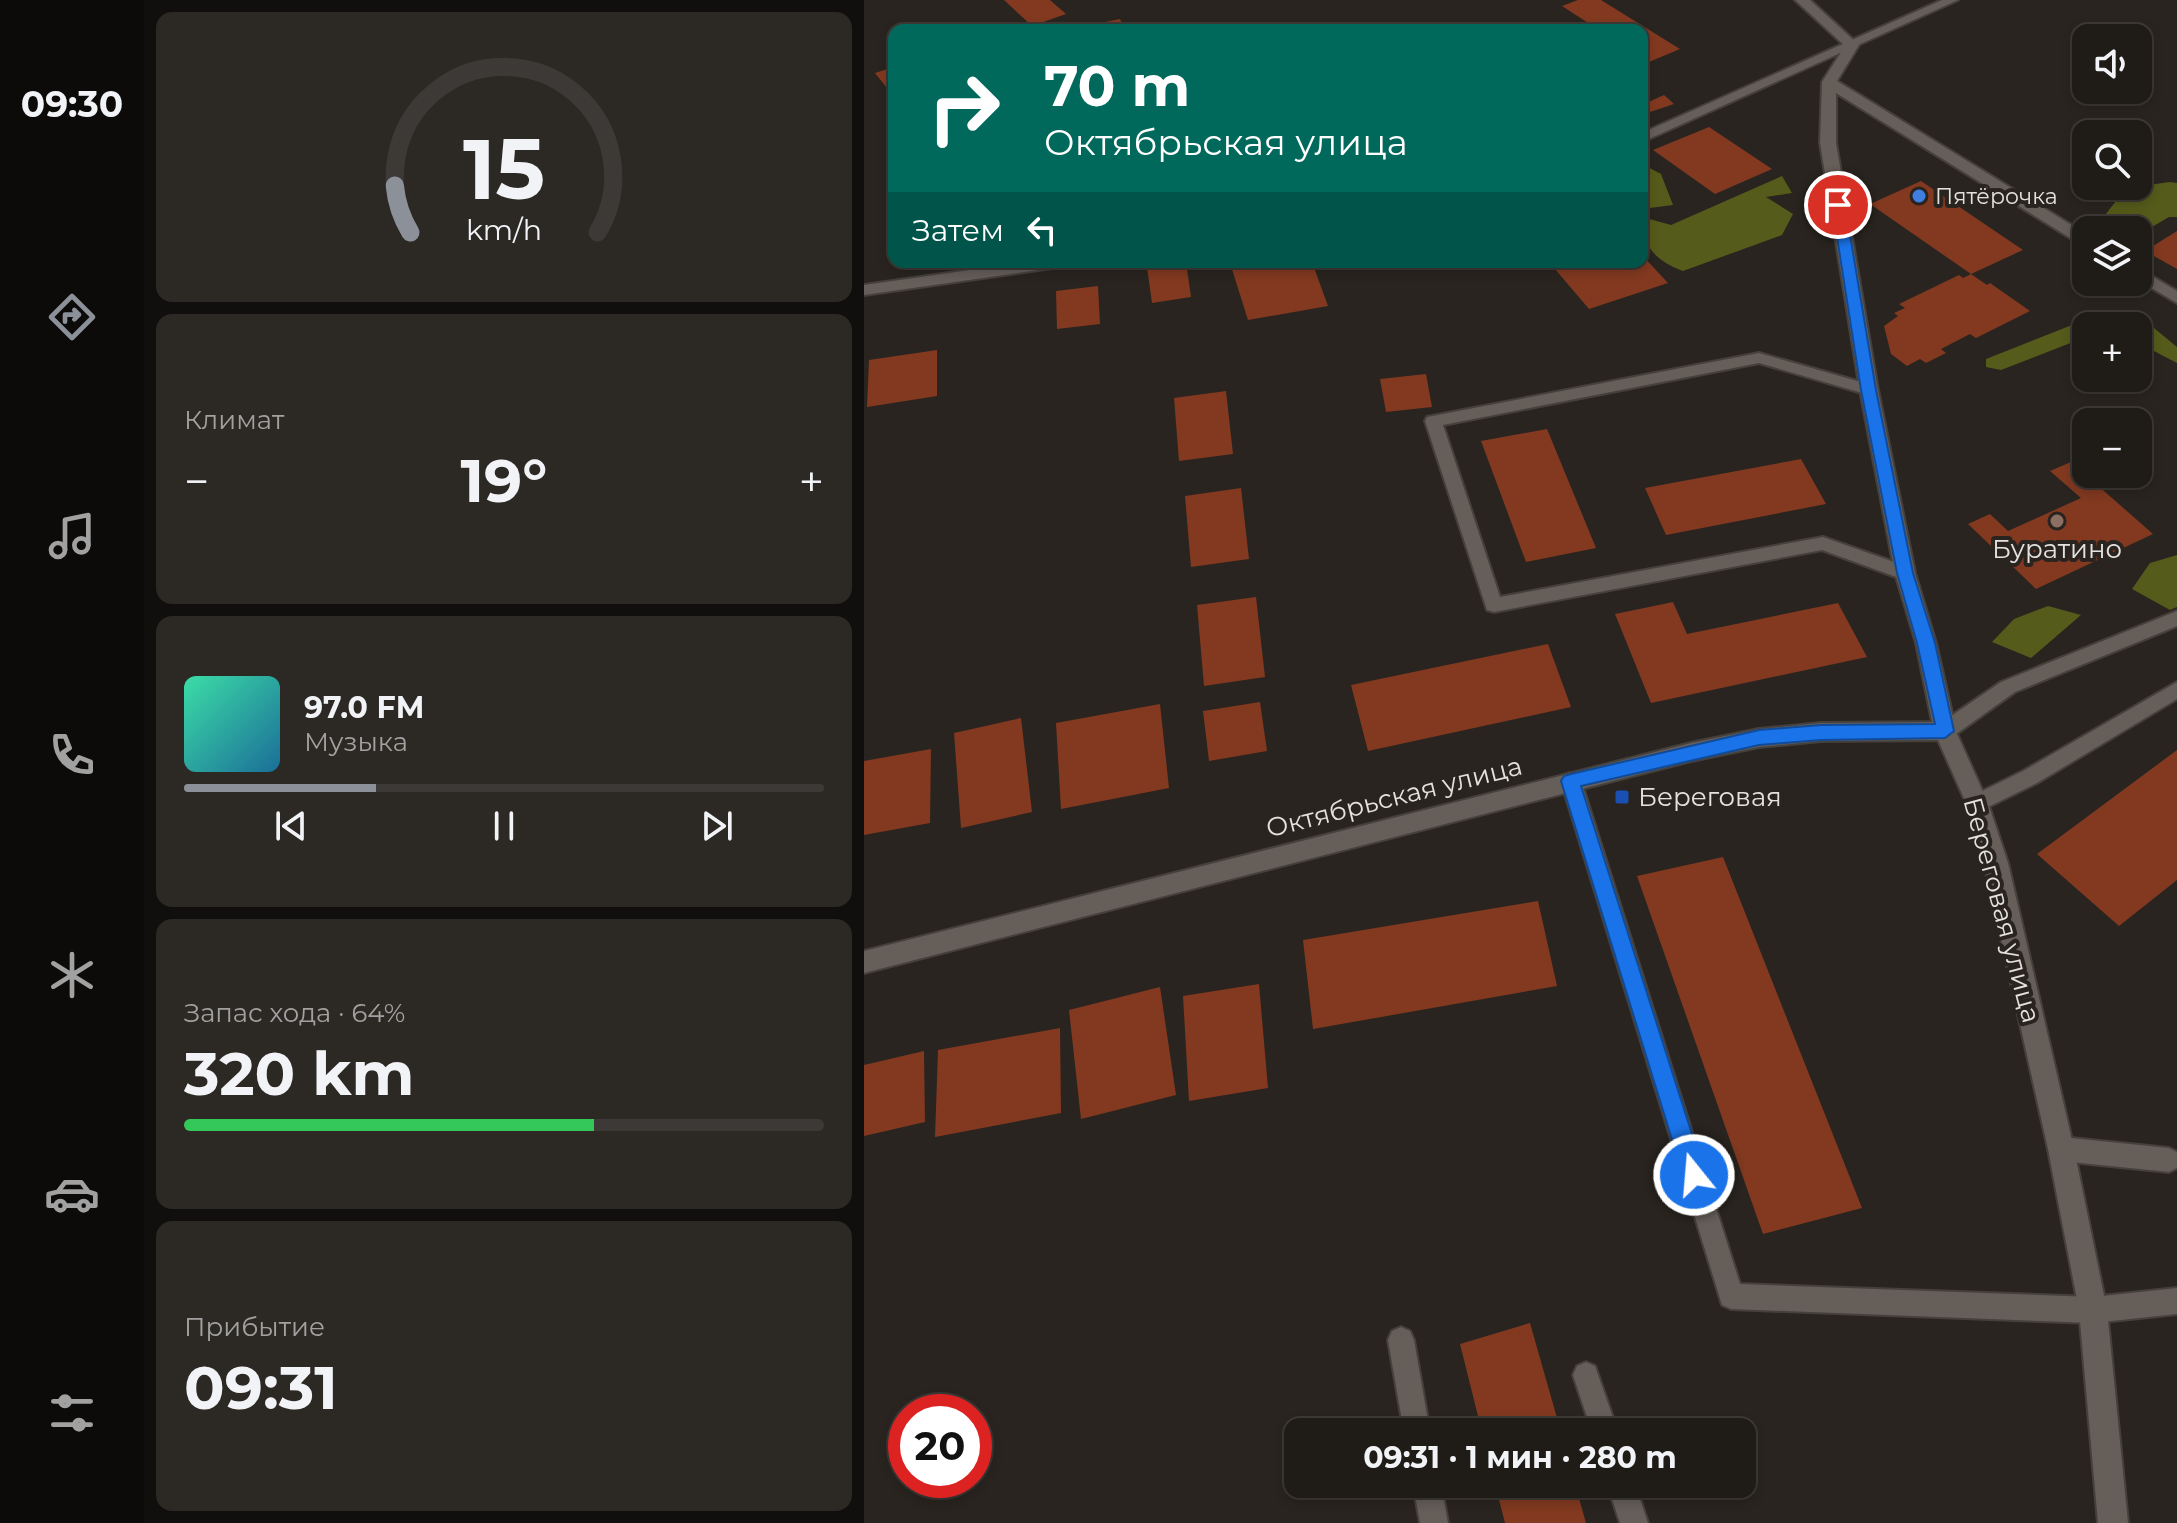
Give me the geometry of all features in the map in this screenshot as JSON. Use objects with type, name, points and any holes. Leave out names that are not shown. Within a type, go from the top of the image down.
[{"type":"street","points":[[1802,0],[1852,45],[1829,82],[2072,232]]},
{"type":"street","name":"Береговая улица","points":[[1829,82],[1828,143],[1869,390],[1905,573],[1926,643],[1945,731],[1977,803],[1996,863],[2061,1149],[2093,1310],[2113,1523]]},
{"type":"street","points":[[2152,282],[2177,298]]},
{"type":"street","name":"Октябрьская улица","points":[[864,962],[1571,781],[1759,738],[1821,732],[1945,731]]},
{"type":"lane","points":[[1648,135],[1952,0]]},
{"type":"lane","points":[[864,290],[1017,268]]},
{"type":"lane","points":[[1869,390],[1759,358],[1433,421],[1494,605],[1823,543],[1905,573]]},
{"type":"lane","points":[[1945,731],[2008,687],[2177,618]]},
{"type":"lane","points":[[1977,803],[2030,777],[2177,690]]},
{"type":"lane","points":[[1571,781],[1731,1296],[2093,1310],[2177,1301]]},
{"type":"lane","points":[[2061,1149],[2174,1162]]},
{"type":"lane","points":[[1401,1340],[1415,1418]]},
{"type":"lane","points":[[1586,1375],[1600,1418]]},
{"type":"lane","points":[[1430,1498],[1434,1523]]},
{"type":"lane","points":[[1626,1498],[1634,1523]]},
{"type":"green space","points":[[1648,167],[1661,174],[1673,205],[1648,208]]},
{"type":"green space","points":[[1782,176],[1792,193],[1766,197],[1793,214],[1782,235],[1683,271],[1665,263],[1648,245],[1648,219],[1671,225]]},
{"type":"green space","points":[[2177,183],[2177,217],[2169,217],[2152,227],[2152,216],[2104,216],[2117,200],[2152,200],[2152,184]]},
{"type":"green space","points":[[2072,325],[2072,342],[2001,370],[1986,367],[1986,359]]},
{"type":"green space","points":[[2152,327],[2177,347],[2177,363],[2152,350]]},
{"type":"green space","points":[[2177,555],[2177,607],[2170,610],[2132,589],[2150,563]]},
{"type":"green space","points":[[2048,606],[2081,615],[2031,658],[1992,642],[2014,619]]},
{"type":"building","points":[[1004,0],[1050,0],[1066,14],[1038,24],[1030,24]]},
{"type":"building","points":[[1578,0],[1601,0],[1640,24],[1590,24],[1562,6]]},
{"type":"building","points":[[1120,19],[1122,24],[1095,24]]},
{"type":"building","points":[[1648,29],[1680,49],[1649,62]]},
{"type":"building","points":[[888,69],[888,89],[875,73]]},
{"type":"building","points":[[1664,95],[1674,104],[1650,112],[1648,102]]},
{"type":"building","points":[[1709,127],[1772,169],[1715,194],[1653,150]]},
{"type":"building","points":[[1921,181],[2023,250],[1971,274],[1870,204]]},
{"type":"building","points":[[2177,231],[2177,269],[2152,255],[2152,247]]},
{"type":"building","points":[[1648,261],[1668,283],[1589,309],[1554,268],[1648,268]]},
{"type":"building","points":[[1147,268],[1187,268],[1191,297],[1152,303]]},
{"type":"building","points":[[1232,268],[1314,268],[1328,306],[1248,320]]},
{"type":"building","points":[[1971,274],[1987,285],[1990,283],[2030,311],[1976,338],[1970,334],[1941,349],[1946,353],[1926,363],[1920,359],[1907,366],[1891,354],[1884,326],[1898,316],[1894,313],[1905,308],[1899,304],[1959,275],[1963,278]]},
{"type":"building","points":[[1098,286],[1100,324],[1057,329],[1056,291]]},
{"type":"building","points":[[937,350],[937,396],[867,407],[869,360]]},
{"type":"building","points":[[1426,374],[1432,407],[1386,412],[1380,379]]},
{"type":"building","points":[[1226,391],[1233,454],[1179,461],[1174,398]]},
{"type":"building","points":[[1547,429],[1596,548],[1526,562],[1481,441]]},
{"type":"building","points":[[1801,459],[1826,504],[1666,535],[1645,488]]},
{"type":"building","points":[[2071,462],[2072,488],[2101,488],[2153,534],[2036,589],[1968,524],[1990,514],[2008,531],[2081,498],[2050,471]]},
{"type":"building","points":[[1241,488],[1249,559],[1191,567],[1185,496]]},
{"type":"building","points":[[1256,597],[1265,677],[1204,686],[1197,605]]},
{"type":"building","points":[[1673,602],[1687,634],[1838,603],[1867,657],[1651,703],[1615,614]]},
{"type":"building","points":[[1548,644],[1571,707],[1368,751],[1351,685]]},
{"type":"building","points":[[1260,702],[1267,751],[1209,761],[1203,711]]},
{"type":"building","points":[[1160,704],[1169,788],[1061,809],[1056,723]]},
{"type":"building","points":[[1021,718],[1032,812],[961,828],[954,733]]},
{"type":"building","points":[[931,749],[930,823],[864,835],[864,761]]},
{"type":"building","points":[[2177,750],[2177,880],[2119,926],[2037,854]]},
{"type":"building","points":[[1723,857],[1862,1208],[1763,1234],[1637,876]]},
{"type":"building","points":[[1538,901],[1557,986],[1313,1029],[1303,940]]},
{"type":"building","points":[[1259,984],[1268,1088],[1189,1101],[1183,996]]},
{"type":"building","points":[[1160,987],[1176,1095],[1081,1119],[1069,1010]]},
{"type":"building","points":[[1060,1028],[1061,1113],[935,1137],[938,1050]]},
{"type":"building","points":[[924,1051],[925,1122],[864,1136],[864,1065]]},
{"type":"building","points":[[1530,1323],[1557,1418],[1478,1418],[1460,1344]]},
{"type":"building","points":[[1499,1498],[1579,1498],[1586,1523],[1505,1523]]},
{"type":"place","name":"Пятёрочка","points":[[1919,196]]},
{"type":"place","name":"Буратино","points":[[2057,521]]},
{"type":"place","name":"Береговая","points":[[1622,797]]},
{"type":"route","points":[[1694,1175],[1571,781],[1759,738],[1821,732],[1945,731],[1926,643],[1905,573],[1869,390],[1838,205]]}]
